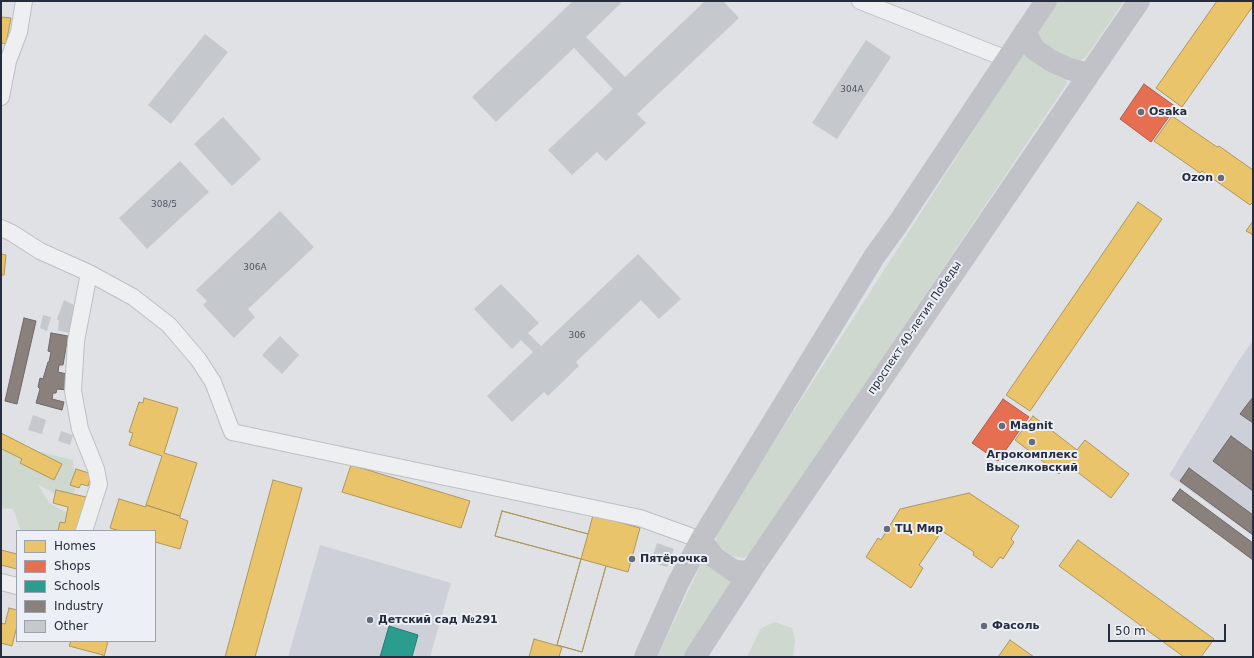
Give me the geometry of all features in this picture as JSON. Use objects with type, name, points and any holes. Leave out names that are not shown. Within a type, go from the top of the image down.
[{"type":"main road","points":[[645,657],[678,583],[700,540],[874,257],[1046,1]]},
{"type":"main road","name":"проспект 40-летия Победы","points":[[695,657],[750,572],[1139,1]]},
{"type":"main road","points":[[1025,32],[1034,49],[1050,60],[1068,69],[1089,74]]},
{"type":"main road","points":[[700,540],[714,557],[734,571],[750,572]]},
{"type":"street","points":[[1,97],[5,61],[18,32],[24,1]]},
{"type":"street","points":[[860,1],[1007,59]]},
{"type":"street","points":[[1,228],[12,233],[40,251],[89,273],[133,297],[169,325],[198,359],[213,382],[232,432],[640,518],[700,540]]},
{"type":"street","points":[[84,530],[100,484],[96,469],[80,430],[73,391],[76,341],[89,273]]},
{"type":"street","points":[[1,582],[16,586]]},
{"type":"shaded area","points":[[1057,1],[1124,1],[1086,57],[1076,63],[1052,54],[1035,34]]},
{"type":"shaded area","points":[[1025,50],[1056,75],[1068,82],[752,552],[744,558],[733,556],[725,551],[716,542],[717,531]]},
{"type":"shaded area","points":[[1253,340],[1253,536],[1169,475]]},
{"type":"shaded area","points":[[1,435],[37,451],[73,460],[75,491],[64,499],[38,484],[49,503],[67,513],[67,530],[21,530],[13,509],[1,508]]},
{"type":"shaded area","name":"Детский сад №291","points":[[320,545],[451,583],[430,657],[288,657]]},
{"type":"shaded area","points":[[705,556],[736,578],[686,657],[657,657]]},
{"type":"shaded area","points":[[775,622],[792,628],[795,640],[793,657],[747,657],[761,628]]},
{"type":"building: Homes","points":[[1217,1],[1252,1],[1253,6],[1182,107],[1156,88]]},
{"type":"building: Homes","points":[[1,17],[11,18],[6,44],[1,43]]},
{"type":"building: Homes","points":[[1172,116],[1253,170],[1253,202],[1250,205],[1202,171],[1200,173],[1154,141]]},
{"type":"building: Homes","points":[[1138,202],[1162,219],[1030,411],[1006,395]]},
{"type":"building: Homes","points":[[1253,221],[1253,240],[1252,234],[1246,231]]},
{"type":"building: Homes","points":[[1,254],[6,255],[4,275],[1,275]]},
{"type":"building: Homes","points":[[144,398],[178,408],[164,453],[197,463],[180,516],[146,505],[162,456],[129,445],[133,433],[129,432],[139,402],[143,403]]},
{"type":"building: Homes","points":[[1033,416],[1077,450],[1085,440],[1129,474],[1111,498],[1067,464],[1059,474],[1015,440]]},
{"type":"building: Homes","points":[[1,433],[62,464],[54,480],[20,463],[22,459],[2,449],[1,451]]},
{"type":"building: Homes","points":[[351,465],[470,501],[461,528],[342,492]]},
{"type":"building: Homes","points":[[76,469],[92,474],[88,486],[81,484],[79,488],[70,485]]},
{"type":"building: Homes","points":[[273,480],[302,488],[255,657],[225,657]]},
{"type":"building: Homes","points":[[56,490],[86,497],[78,530],[58,530],[60,522],[65,523],[68,507],[53,503]]},
{"type":"building: Homes","points":[[969,493],[1019,526],[1011,539],[1014,542],[1003,559],[1000,557],[992,568],[973,555],[974,552],[942,531],[919,565],[923,568],[911,588],[866,557],[878,538],[881,540],[900,509]]},
{"type":"building: Homes","points":[[119,499],[146,507],[146,505],[180,516],[180,518],[188,521],[180,549],[156,542],[156,530],[117,530],[110,528]]},
{"type":"building: Homes","points":[[502,511],[588,534],[593,515],[640,528],[628,572],[606,566],[582,652],[557,645],[581,559],[495,536]]},
{"type":"building: Homes","points":[[502,511],[588,534],[581,559],[495,536]]},
{"type":"building: Homes","points":[[1078,540],[1214,639],[1201,657],[1184,657],[1059,566]]},
{"type":"building: Homes","points":[[1,550],[16,554],[16,569],[1,565]]},
{"type":"building: Homes","points":[[581,559],[606,566],[582,652],[557,645]]},
{"type":"building: Homes","points":[[9,608],[16,610],[16,630],[12,646],[1,643],[1,623],[5,624]]},
{"type":"building: Homes","points":[[534,639],[562,647],[559,657],[529,657]]},
{"type":"building: Homes","points":[[1010,640],[1034,657],[998,657]]},
{"type":"building: Homes","points":[[71,642],[108,642],[104,657],[102,657],[103,655],[69,646]]},
{"type":"building: Shops","points":[[1144,84],[1176,107],[1151,142],[1120,119]]},
{"type":"building: Shops","points":[[1003,399],[1029,417],[998,461],[972,443]]},
{"type":"building: Schools","points":[[389,626],[418,635],[412,657],[380,657]]},
{"type":"building: Industry","points":[[24,318],[36,321],[17,404],[5,401]]},
{"type":"building: Industry","points":[[51,333],[68,336],[63,365],[59,365],[58,372],[71,375],[68,390],[57,389],[56,393],[53,393],[52,399],[64,402],[62,410],[36,403],[40,389],[38,387],[40,378],[43,379],[49,362],[51,352],[48,351]]},
{"type":"building: Industry","points":[[1253,397],[1253,423],[1240,414]]},
{"type":"building: Industry","points":[[1231,436],[1253,452],[1253,491],[1213,461]]},
{"type":"building: Industry","points":[[1189,468],[1253,515],[1253,535],[1180,481]]},
{"type":"building: Industry","points":[[1180,489],[1253,543],[1253,560],[1172,500]]},
{"type":"building: Other","points":[[573,1],[623,1],[586,37],[625,77],[705,1],[723,1],[739,18],[637,114],[646,123],[606,161],[597,152],[572,175],[548,150],[613,89],[574,48],[496,122],[472,97]]},
{"type":"building: Other","points":[[205,34],[228,52],[171,124],[148,105]]},
{"type":"building: Other","points":[[866,40],[891,57],[837,139],[812,123]]},
{"type":"building: Other","points":[[223,117],[261,159],[232,186],[194,144]]},
{"type":"building: Other","points":[[180,161],[209,192],[147,249],[119,218]]},
{"type":"building: Other","points":[[280,211],[314,247],[248,309],[255,317],[234,338],[203,305],[207,301],[196,290]]},
{"type":"building: Other","points":[[638,254],[681,299],[659,319],[641,300],[576,362],[579,366],[548,396],[544,392],[512,422],[487,396],[533,352],[521,340],[512,349],[474,309],[501,284],[539,323],[528,333],[541,346]]},
{"type":"building: Other","points":[[64,300],[76,306],[72,334],[58,330],[59,321],[57,319]]},
{"type":"building: Other","points":[[43,315],[51,317],[47,331],[40,328]]},
{"type":"building: Other","points":[[280,336],[299,355],[282,374],[262,355]]},
{"type":"building: Other","points":[[33,415],[46,420],[42,434],[28,430]]},
{"type":"building: Other","points":[[61,431],[73,435],[70,445],[58,441]]},
{"type":"building: Other","points":[[657,543],[674,549],[667,567],[651,562]]},
{"type":"place","name":"Osaka","points":[[1141,112]]},
{"type":"place","name":"Ozon","points":[[1221,178]]},
{"type":"place","name":"Magnit","points":[[1002,426]]},
{"type":"place","name":"Агрокомплекс Выселковский","points":[[1032,442]]},
{"type":"place","name":"ТЦ Мир","points":[[887,529]]},
{"type":"place","name":"Пятёрочка","points":[[632,559]]},
{"type":"place","name":"Детский сад №291","points":[[370,620]]},
{"type":"place","name":"Фасоль","points":[[984,626]]}]
